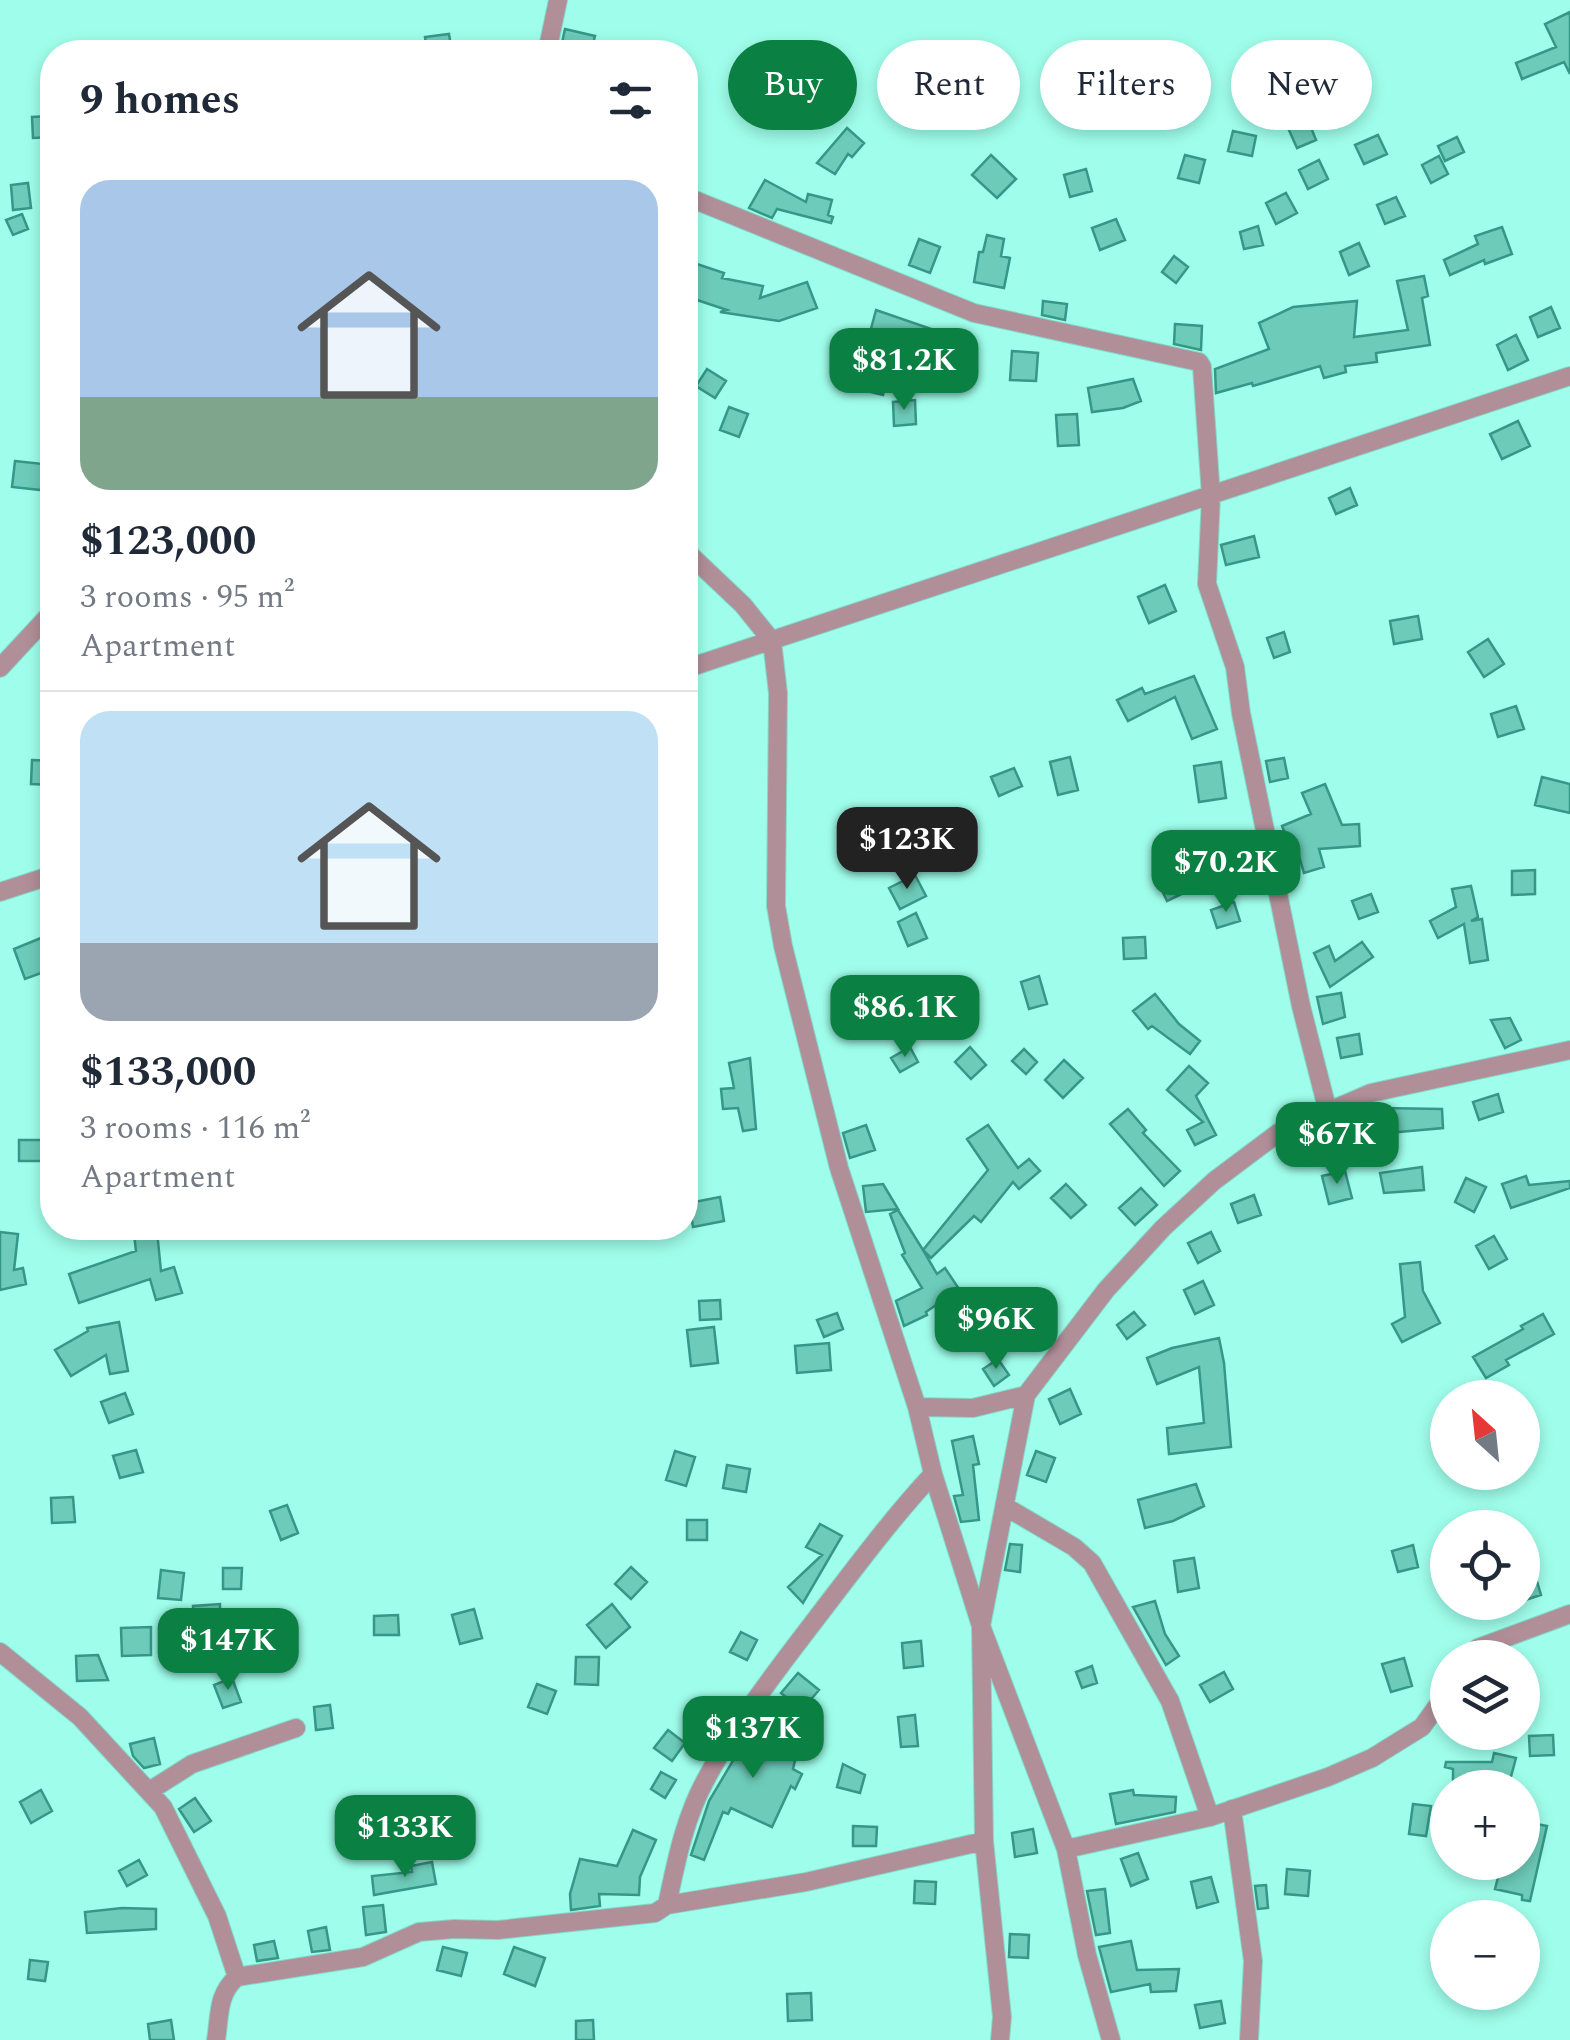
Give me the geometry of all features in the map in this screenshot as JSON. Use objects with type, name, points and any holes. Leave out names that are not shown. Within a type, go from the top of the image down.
[{"type":"street","points":[[550,40],[558,0]]},
{"type":"street","points":[[698,201],[974,313],[1056,333],[1193,358],[1202,367],[1212,496],[1206,584],[1235,667],[1240,712],[1301,1006],[1328,1112]]},
{"type":"street","points":[[698,665],[1570,376]]},
{"type":"street","points":[[698,562],[744,605],[772,640],[778,693],[776,906],[782,946],[839,1168],[917,1407],[933,1474],[981,1626],[1066,1850],[1087,1955],[1111,2040]]},
{"type":"street","points":[[0,668],[40,625]]},
{"type":"street","points":[[0,892],[40,878]]},
{"type":"street","points":[[1000,2040],[1002,2018],[984,1841],[981,1626],[1026,1394],[1106,1290],[1163,1228],[1214,1181],[1278,1134],[1371,1093],[1570,1050]]},
{"type":"street","points":[[917,1407],[973,1408],[1026,1394]]},
{"type":"street","points":[[667,1905],[680,1844],[704,1782],[772,1678],[901,1508],[933,1474]]},
{"type":"street","points":[[1006,1508],[1074,1547],[1092,1562],[1170,1700],[1210,1817]]},
{"type":"street","points":[[1500,1640],[1570,1614]]},
{"type":"street","points":[[0,1652],[80,1717],[151,1790],[176,1829],[217,1916],[237,1978]]},
{"type":"street","points":[[1066,1850],[1210,1817],[1372,1758],[1422,1727],[1430,1716]]},
{"type":"street","points":[[151,1790],[192,1764],[296,1728]]},
{"type":"street","points":[[1232,1809],[1253,1961],[1249,2040]]},
{"type":"street","points":[[216,2040],[220,2003],[226,1986],[237,1978],[363,1957],[419,1932],[454,1928],[498,1930],[656,1914],[667,1905],[806,1882],[984,1841]]},
{"type":"building","points":[[1570,12],[1570,74],[1564,62],[1522,79],[1516,63],[1556,47],[1545,24]]},
{"type":"building","points":[[565,29],[595,36],[594,40],[563,40]]},
{"type":"building","points":[[449,34],[450,40],[425,40],[425,37]]},
{"type":"building","points":[[32,117],[40,117],[40,138],[33,138]]},
{"type":"building","points":[[845,130],[864,143],[852,157],[848,154],[835,174],[817,163]]},
{"type":"building","points":[[1289,130],[1312,130],[1316,140],[1297,148]]},
{"type":"building","points":[[1233,131],[1256,136],[1252,156],[1228,151]]},
{"type":"building","points":[[1378,135],[1387,154],[1364,164],[1355,145]]},
{"type":"building","points":[[1457,137],[1464,152],[1445,161],[1438,146]]},
{"type":"building","points":[[991,155],[1016,179],[997,198],[972,175]]},
{"type":"building","points":[[1185,155],[1205,160],[1199,183],[1178,178]]},
{"type":"building","points":[[1439,156],[1448,174],[1431,183],[1422,165]]},
{"type":"building","points":[[1319,160],[1328,179],[1308,189],[1299,170]]},
{"type":"building","points":[[1086,169],[1092,191],[1070,197],[1064,175]]},
{"type":"building","points":[[765,180],[806,202],[808,194],[832,200],[828,215],[833,217],[831,223],[777,209],[772,218],[749,208]]},
{"type":"building","points":[[28,183],[31,208],[13,210],[11,185]]},
{"type":"building","points":[[1286,193],[1297,213],[1276,224],[1266,203]]},
{"type":"building","points":[[1396,197],[1405,216],[1385,224],[1377,205]]},
{"type":"building","points":[[22,214],[28,229],[13,235],[6,220]]},
{"type":"building","points":[[1116,219],[1125,240],[1100,250],[1092,228]]},
{"type":"building","points":[[1258,226],[1263,245],[1244,249],[1240,232]]},
{"type":"building","points":[[1502,227],[1512,254],[1485,264],[1484,260],[1450,275],[1444,260],[1478,244],[1475,236]]},
{"type":"building","points":[[987,235],[1004,239],[1001,256],[1010,258],[1004,288],[974,282],[979,252],[983,252]]},
{"type":"building","points":[[919,239],[940,247],[930,273],[909,265]]},
{"type":"building","points":[[1359,243],[1369,266],[1349,275],[1340,252]]},
{"type":"building","points":[[1174,256],[1188,267],[1176,283],[1162,272]]},
{"type":"building","points":[[698,264],[724,273],[722,278],[763,286],[760,298],[807,282],[817,308],[779,321],[720,312],[727,310],[698,300]]},
{"type":"building","points":[[1424,276],[1428,296],[1422,298],[1430,345],[1376,353],[1377,362],[1345,366],[1346,372],[1324,378],[1320,366],[1216,393],[1215,369],[1269,349],[1259,323],[1293,307],[1357,301],[1354,337],[1408,330],[1397,281]]},
{"type":"building","points":[[1043,301],[1067,304],[1065,320],[1042,315]]},
{"type":"building","points":[[1551,307],[1560,328],[1538,337],[1530,317]]},
{"type":"building","points":[[876,310],[940,332],[933,357],[894,346],[883,395],[855,388]]},
{"type":"building","points":[[1175,324],[1202,326],[1201,350],[1174,344]]},
{"type":"building","points":[[1516,335],[1528,360],[1508,370],[1497,345]]},
{"type":"building","points":[[1012,351],[1038,353],[1036,381],[1010,380]]},
{"type":"building","points":[[707,369],[726,381],[715,398],[698,387]]},
{"type":"building","points":[[1133,379],[1141,401],[1092,412],[1088,388]]},
{"type":"building","points":[[915,400],[916,424],[894,426],[893,402]]},
{"type":"building","points":[[729,407],[748,414],[739,437],[720,430]]},
{"type":"building","points":[[1077,414],[1079,445],[1058,446],[1056,415]]},
{"type":"building","points":[[1518,421],[1530,446],[1502,459],[1490,434]]},
{"type":"building","points":[[15,461],[40,464],[40,490],[12,487]]},
{"type":"building","points":[[1350,488],[1357,505],[1336,514],[1329,498]]},
{"type":"building","points":[[1254,536],[1259,557],[1226,565],[1221,545]]},
{"type":"building","points":[[1165,585],[1176,611],[1149,623],[1138,597]]},
{"type":"building","points":[[1418,616],[1422,639],[1394,644],[1390,621]]},
{"type":"building","points":[[1284,632],[1290,652],[1274,658],[1267,638]]},
{"type":"building","points":[[1488,639],[1504,664],[1484,677],[1468,652]]},
{"type":"building","points":[[1194,676],[1217,729],[1192,739],[1175,697],[1128,721],[1117,700],[1142,688],[1145,694]]},
{"type":"building","points":[[1516,706],[1524,729],[1498,737],[1491,714]]},
{"type":"building","points":[[1070,757],[1078,790],[1058,795],[1050,762]]},
{"type":"building","points":[[1284,758],[1288,778],[1270,782],[1266,761]]},
{"type":"building","points":[[32,760],[40,760],[40,784],[31,784]]},
{"type":"building","points":[[1221,762],[1226,798],[1199,802],[1194,766]]},
{"type":"building","points":[[1014,768],[1022,786],[999,796],[991,777]]},
{"type":"building","points":[[1542,777],[1570,784],[1570,813],[1535,805]]},
{"type":"building","points":[[1325,784],[1342,825],[1359,824],[1360,846],[1319,849],[1324,867],[1304,873],[1296,846],[1291,848],[1282,826],[1311,814],[1302,793]]},
{"type":"building","points":[[1535,870],[1535,894],[1512,895],[1512,871]]},
{"type":"building","points":[[915,875],[926,896],[900,909],[889,888]]},
{"type":"building","points":[[1179,877],[1186,892],[1167,901],[1160,886]]},
{"type":"building","points":[[1471,886],[1478,917],[1471,921],[1482,919],[1488,960],[1470,963],[1464,924],[1438,938],[1430,921],[1456,907],[1452,889]]},
{"type":"building","points":[[1371,894],[1378,912],[1359,919],[1352,901]]},
{"type":"building","points":[[1234,902],[1240,921],[1217,928],[1211,910]]},
{"type":"building","points":[[916,913],[927,938],[908,946],[898,922]]},
{"type":"building","points":[[1145,937],[1146,958],[1124,959],[1123,938]]},
{"type":"building","points":[[40,938],[40,973],[25,979],[14,949]]},
{"type":"building","points":[[1362,942],[1373,957],[1330,987],[1314,953],[1329,946],[1335,961]]},
{"type":"building","points":[[1039,976],[1047,1004],[1029,1009],[1021,982]]},
{"type":"building","points":[[1341,993],[1345,1017],[1323,1024],[1317,997]]},
{"type":"building","points":[[1155,994],[1179,1024],[1200,1041],[1190,1054],[1152,1026],[1148,1029],[1133,1011]]},
{"type":"building","points":[[962,1002],[970,1018],[956,1026],[947,1010]]},
{"type":"building","points":[[1510,1018],[1521,1040],[1505,1048],[1491,1020]]},
{"type":"building","points":[[1359,1034],[1362,1054],[1341,1058],[1337,1038]]},
{"type":"building","points":[[910,1047],[918,1062],[900,1072],[891,1058]]},
{"type":"building","points":[[970,1047],[986,1065],[971,1079],[955,1062]]},
{"type":"building","points":[[1024,1049],[1037,1062],[1026,1074],[1012,1061]]},
{"type":"building","points":[[750,1058],[756,1129],[743,1131],[738,1108],[723,1109],[721,1089],[734,1088],[729,1063]]},
{"type":"building","points":[[1064,1060],[1083,1078],[1063,1098],[1045,1080]]},
{"type":"building","points":[[1189,1066],[1208,1083],[1196,1096],[1216,1135],[1195,1145],[1187,1130],[1203,1122],[1167,1090]]},
{"type":"building","points":[[1498,1094],[1503,1112],[1479,1120],[1473,1102]]},
{"type":"building","points":[[1381,1108],[1442,1109],[1443,1128],[1378,1130]]},
{"type":"building","points":[[1128,1109],[1146,1130],[1143,1133],[1180,1171],[1164,1186],[1110,1124]]},
{"type":"building","points":[[866,1125],[875,1150],[850,1158],[843,1133]]},
{"type":"building","points":[[988,1125],[1018,1168],[1029,1159],[1040,1171],[1019,1189],[1013,1182],[981,1222],[974,1216],[931,1258],[923,1250],[988,1170],[967,1139]]},
{"type":"building","points":[[19,1140],[40,1140],[40,1161],[19,1161]]},
{"type":"building","points":[[1422,1167],[1424,1190],[1384,1193],[1380,1173]]},
{"type":"building","points":[[1345,1171],[1352,1198],[1329,1204],[1322,1176]]},
{"type":"building","points":[[1526,1176],[1529,1185],[1570,1181],[1570,1188],[1511,1208],[1502,1184]]},
{"type":"building","points":[[1466,1178],[1486,1187],[1474,1212],[1455,1202]]},
{"type":"building","points":[[883,1184],[898,1209],[866,1212],[863,1186]]},
{"type":"building","points":[[1066,1184],[1086,1205],[1071,1218],[1051,1198]]},
{"type":"building","points":[[1141,1188],[1157,1205],[1135,1225],[1119,1208]]},
{"type":"building","points":[[1254,1195],[1261,1215],[1238,1223],[1231,1204]]},
{"type":"building","points":[[720,1197],[724,1221],[698,1226],[698,1201]]},
{"type":"building","points":[[898,1210],[937,1274],[945,1268],[959,1289],[927,1315],[904,1326],[896,1301],[922,1288],[902,1255],[905,1253],[890,1214]]},
{"type":"building","points":[[0,1232],[18,1234],[14,1270],[23,1268],[26,1284],[0,1290]]},
{"type":"building","points":[[1211,1232],[1220,1251],[1198,1263],[1188,1243]]},
{"type":"building","points":[[1494,1236],[1507,1259],[1489,1269],[1476,1246]]},
{"type":"building","points":[[135,1240],[158,1240],[161,1271],[174,1267],[182,1293],[156,1300],[150,1279],[79,1303],[69,1274],[136,1251]]},
{"type":"building","points":[[1420,1262],[1423,1291],[1440,1323],[1402,1342],[1392,1324],[1405,1317],[1400,1264]]},
{"type":"building","points":[[1203,1281],[1214,1305],[1195,1314],[1184,1290]]},
{"type":"building","points":[[720,1300],[721,1319],[700,1320],[699,1301]]},
{"type":"building","points":[[1134,1312],[1145,1325],[1127,1339],[1117,1325]]},
{"type":"building","points":[[837,1313],[843,1329],[824,1337],[817,1320]]},
{"type":"building","points":[[1543,1314],[1554,1334],[1506,1360],[1509,1365],[1486,1378],[1473,1357]]},
{"type":"building","points":[[119,1322],[128,1371],[110,1374],[106,1355],[71,1376],[55,1350],[88,1331],[87,1328]]},
{"type":"building","points":[[714,1327],[718,1363],[691,1366],[687,1330]]},
{"type":"building","points":[[1219,1338],[1231,1447],[1169,1454],[1167,1428],[1204,1423],[1199,1367],[1157,1384],[1147,1358]]},
{"type":"building","points":[[829,1343],[831,1370],[797,1373],[795,1346]]},
{"type":"building","points":[[998,1359],[1009,1375],[994,1386],[983,1369]]},
{"type":"building","points":[[1070,1389],[1081,1414],[1060,1424],[1049,1399]]},
{"type":"building","points":[[125,1393],[133,1414],[109,1423],[101,1402]]},
{"type":"building","points":[[973,1436],[979,1464],[973,1465],[979,1520],[961,1522],[954,1496],[963,1495],[952,1441]]},
{"type":"building","points":[[136,1450],[143,1472],[120,1478],[113,1456]]},
{"type":"building","points":[[675,1451],[695,1457],[686,1486],[666,1480]]},
{"type":"building","points":[[1036,1451],[1055,1458],[1046,1482],[1027,1475]]},
{"type":"building","points":[[727,1465],[750,1469],[746,1492],[723,1488]]},
{"type":"building","points":[[1196,1484],[1204,1506],[1173,1521],[1145,1528],[1138,1500]]},
{"type":"building","points":[[73,1497],[75,1522],[52,1523],[51,1498]]},
{"type":"building","points":[[287,1505],[298,1533],[281,1540],[270,1511]]},
{"type":"building","points":[[687,1520],[707,1520],[707,1540],[687,1540]]},
{"type":"building","points":[[820,1524],[842,1536],[803,1603],[788,1587],[822,1555],[806,1547]]},
{"type":"building","points":[[1010,1544],[1022,1545],[1020,1572],[1005,1570]]},
{"type":"building","points":[[1413,1545],[1418,1567],[1398,1572],[1392,1551]]},
{"type":"building","points":[[1194,1558],[1199,1588],[1178,1592],[1174,1561]]},
{"type":"building","points":[[631,1567],[647,1582],[631,1599],[615,1584]]},
{"type":"building","points":[[223,1568],[242,1568],[241,1589],[223,1589]]},
{"type":"building","points":[[161,1570],[184,1573],[181,1600],[158,1598]]},
{"type":"building","points":[[1155,1601],[1165,1634],[1179,1656],[1166,1665],[1133,1607]]},
{"type":"building","points":[[220,1604],[220,1629],[194,1630],[193,1606]]},
{"type":"building","points":[[612,1604],[630,1627],[606,1648],[587,1625]]},
{"type":"building","points":[[474,1609],[482,1638],[460,1644],[452,1615]]},
{"type":"building","points":[[398,1615],[399,1635],[374,1635],[374,1616]]},
{"type":"building","points":[[151,1627],[151,1655],[122,1656],[121,1628]]},
{"type":"building","points":[[741,1632],[757,1640],[747,1660],[730,1652]]},
{"type":"building","points":[[921,1641],[923,1666],[904,1668],[902,1643]]},
{"type":"building","points":[[98,1655],[108,1680],[77,1681],[76,1656]]},
{"type":"building","points":[[576,1657],[599,1657],[598,1685],[575,1684]]},
{"type":"building","points":[[1404,1658],[1412,1686],[1391,1692],[1382,1664]]},
{"type":"building","points":[[1092,1666],[1097,1683],[1082,1688],[1076,1672]]},
{"type":"building","points":[[1224,1672],[1233,1689],[1210,1702],[1200,1685]]},
{"type":"building","points":[[798,1673],[819,1690],[802,1710],[781,1693]]},
{"type":"building","points":[[232,1678],[241,1702],[223,1708],[214,1685]]},
{"type":"building","points":[[537,1684],[556,1691],[547,1714],[528,1707]]},
{"type":"building","points":[[330,1705],[333,1728],[316,1730],[314,1707]]},
{"type":"building","points":[[915,1715],[918,1746],[901,1747],[898,1717]]},
{"type":"building","points":[[759,1717],[800,1739],[793,1769],[802,1774],[795,1789],[791,1786],[772,1827],[731,1808],[728,1814],[723,1812],[704,1860],[691,1855],[709,1801]]},
{"type":"building","points":[[668,1730],[685,1743],[672,1761],[654,1748]]},
{"type":"building","points":[[1553,1735],[1554,1755],[1530,1756],[1530,1750],[1540,1750],[1540,1736]]},
{"type":"building","points":[[154,1738],[160,1764],[144,1768],[133,1756],[130,1744]]},
{"type":"building","points":[[1494,1753],[1516,1758],[1513,1770],[1445,1767],[1446,1762],[1492,1762]]},
{"type":"building","points":[[843,1764],[865,1775],[860,1793],[837,1787]]},
{"type":"building","points":[[661,1772],[676,1780],[665,1798],[651,1789]]},
{"type":"building","points":[[41,1790],[52,1811],[31,1823],[20,1802]]},
{"type":"building","points":[[1133,1790],[1134,1795],[1176,1797],[1175,1812],[1116,1824],[1110,1794]]},
{"type":"building","points":[[195,1798],[211,1821],[194,1832],[179,1809]]},
{"type":"building","points":[[1413,1804],[1430,1806],[1426,1836],[1409,1834]]},
{"type":"building","points":[[408,1806],[409,1832],[371,1835],[369,1809]]},
{"type":"building","points":[[1540,1825],[1547,1826],[1540,1857]]},
{"type":"building","points":[[853,1826],[877,1827],[876,1846],[853,1846]]},
{"type":"building","points":[[1033,1829],[1037,1853],[1015,1857],[1012,1833]]},
{"type":"building","points":[[633,1830],[656,1840],[640,1877],[639,1895],[599,1894],[600,1906],[571,1910],[570,1894],[580,1859],[617,1866]]},
{"type":"building","points":[[1138,1853],[1148,1879],[1131,1886],[1121,1859]]},
{"type":"building","points":[[139,1860],[147,1875],[127,1886],[119,1871]]},
{"type":"building","points":[[432,1862],[436,1884],[374,1895],[372,1876],[412,1872],[411,1866]]},
{"type":"building","points":[[1287,1869],[1310,1871],[1308,1896],[1285,1894]]},
{"type":"building","points":[[1211,1877],[1218,1902],[1197,1908],[1191,1882]]},
{"type":"building","points":[[1497,1880],[1535,1880],[1530,1900],[1495,1889]]},
{"type":"building","points":[[915,1881],[936,1882],[935,1904],[914,1903]]},
{"type":"building","points":[[1266,1885],[1268,1908],[1258,1909],[1255,1886]]},
{"type":"building","points":[[1105,1889],[1110,1933],[1096,1935],[1087,1891]]},
{"type":"building","points":[[383,1905],[386,1932],[366,1935],[363,1907]]},
{"type":"building","points":[[156,1909],[156,1929],[87,1933],[85,1912]]},
{"type":"building","points":[[326,1927],[330,1950],[312,1952],[308,1931]]},
{"type":"building","points":[[1010,1934],[1029,1935],[1028,1958],[1009,1957]]},
{"type":"building","points":[[274,1941],[278,1958],[257,1961],[254,1945]]},
{"type":"building","points":[[1131,1941],[1137,1970],[1179,1969],[1176,1991],[1151,1992],[1150,1984],[1111,1992],[1099,1947]]},
{"type":"building","points":[[443,1947],[467,1953],[461,1976],[437,1970]]},
{"type":"building","points":[[514,1947],[545,1958],[535,1986],[504,1974]]},
{"type":"building","points":[[30,1960],[48,1962],[45,1981],[28,1979]]},
{"type":"building","points":[[811,1993],[812,2020],[788,2021],[787,1994]]},
{"type":"building","points":[[1221,2001],[1225,2023],[1200,2028],[1195,2005]]},
{"type":"building","points":[[171,2020],[174,2040],[150,2040],[148,2024]]},
{"type":"building","points":[[593,2020],[594,2040],[576,2040],[576,2021]]}]
